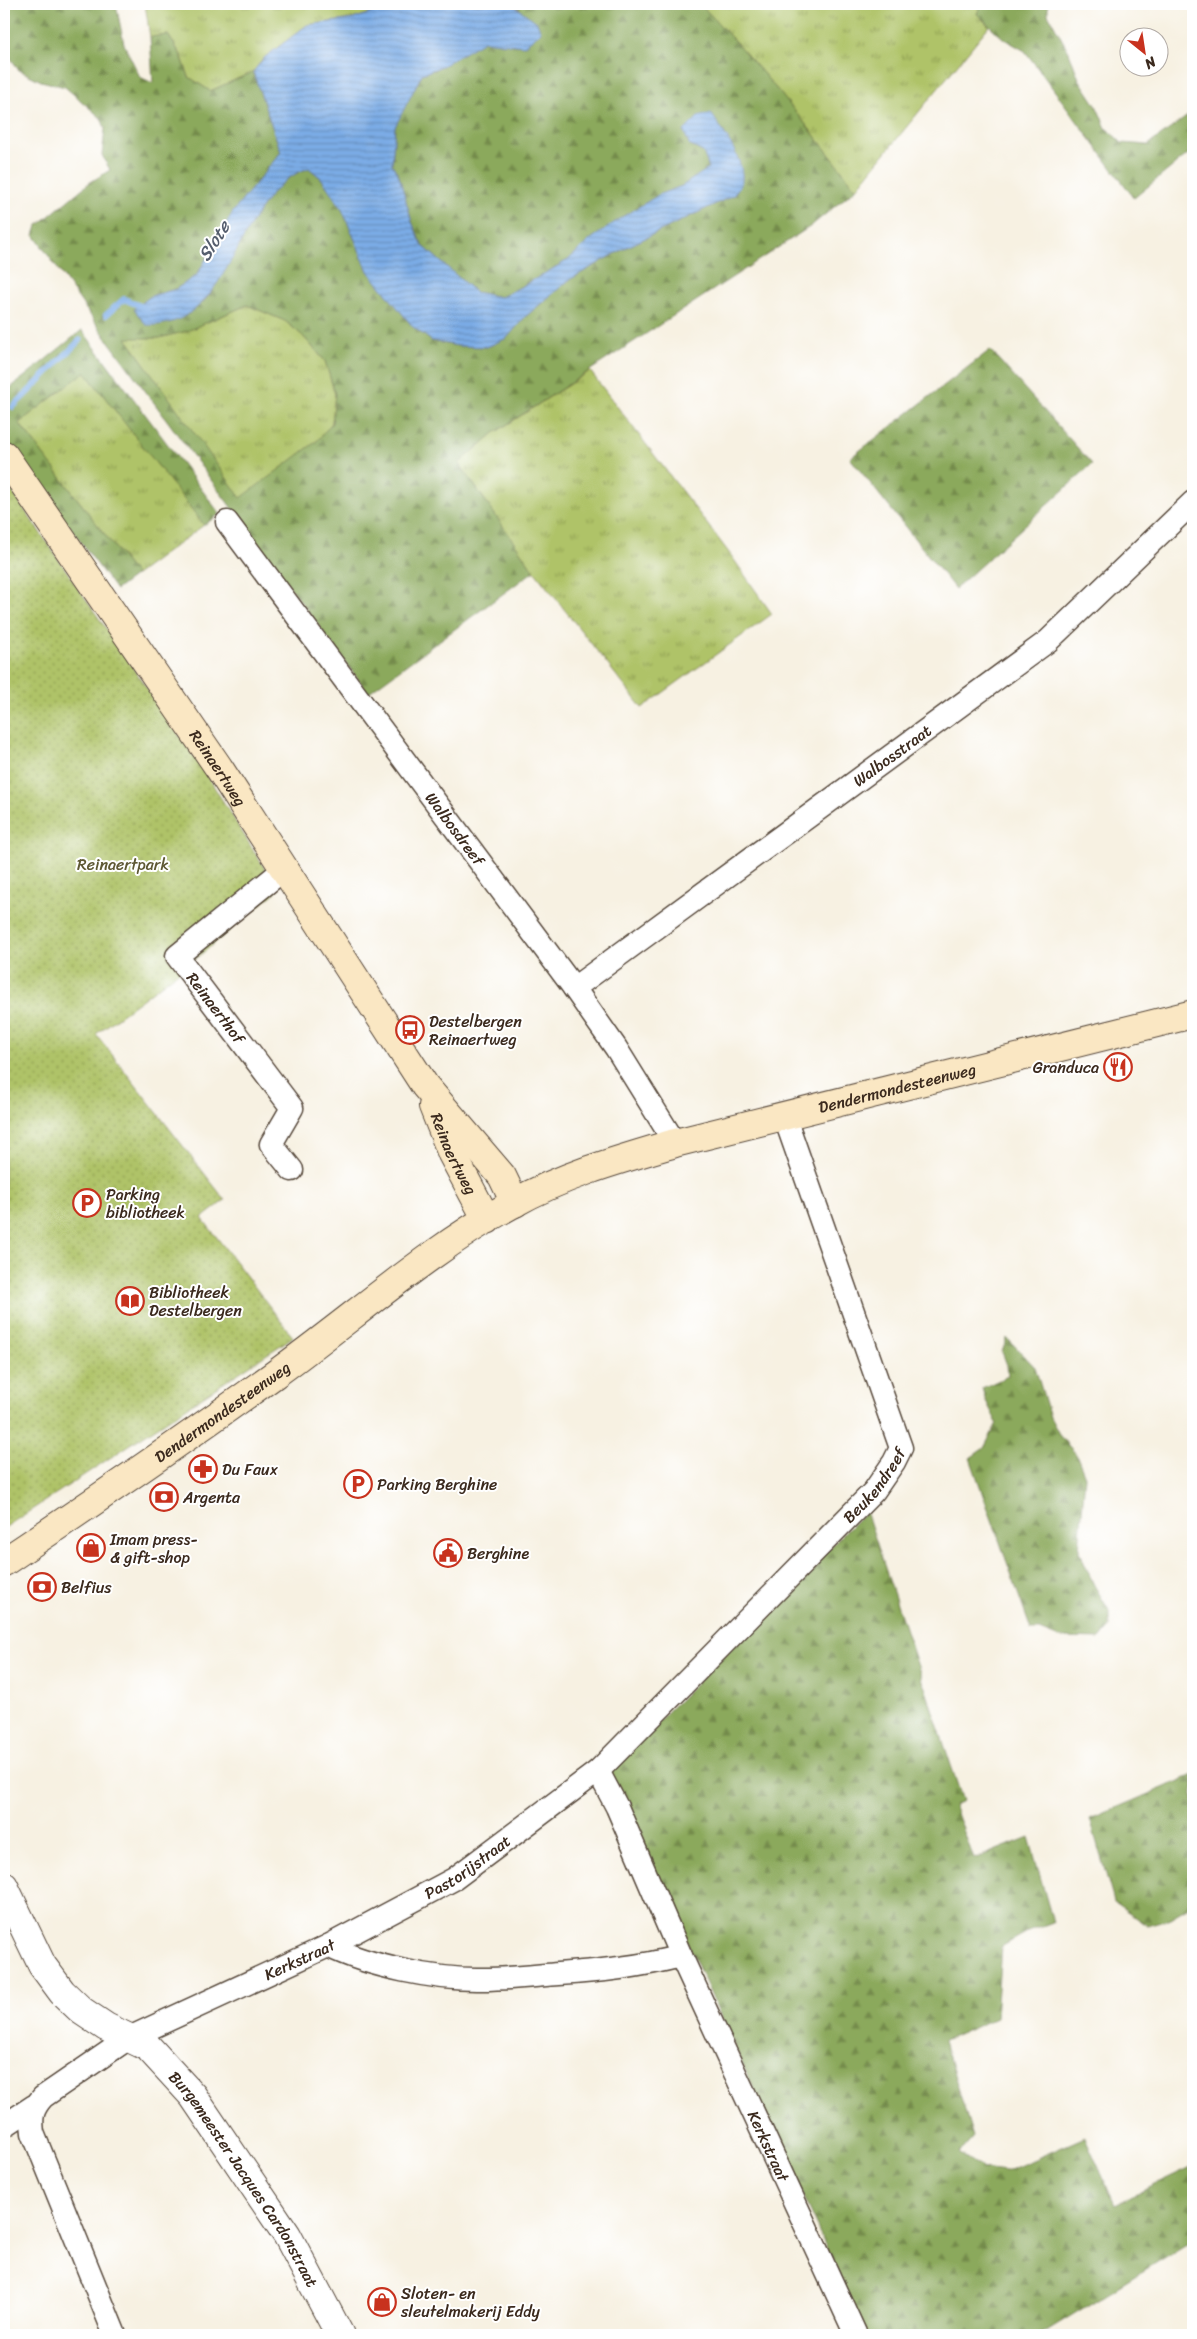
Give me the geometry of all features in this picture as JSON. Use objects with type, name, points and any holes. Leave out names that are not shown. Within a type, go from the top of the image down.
[{"type":"main road","name":"Reinaertweg","points":[[4,455],[219,768],[283,870],[425,1086],[489,1159],[511,1194]]},
{"type":"main road","name":"Dendermondesteenweg","points":[[4,1562],[156,1459],[268,1379],[434,1253],[455,1226],[483,1212],[511,1194],[602,1164],[675,1143],[1193,1014]]},
{"type":"main road","name":"Reinaertweg","points":[[425,1086],[452,1154],[483,1212]]},
{"type":"street","name":"Walbosstraat","points":[[574,988],[1048,640],[1193,502]]},
{"type":"street","name":"Walbosdreef","points":[[227,522],[574,988],[616,1048],[675,1143]]},
{"type":"street","name":"Reinaerthof","points":[[283,870],[177,956],[292,1108],[271,1144],[292,1170]]},
{"type":"street","name":"Beukendreef","points":[[598,1771],[874,1491],[894,1462],[901,1448],[784,1115]]},
{"type":"street","name":"Pastorijstraat","points":[[328,1946],[454,1879],[598,1771]]},
{"type":"street","name":"Kerkstraat","points":[[598,1771],[617,1807],[681,1956],[856,2335]]},
{"type":"street","points":[[4,1886],[42,1965],[62,1992],[106,2027],[129,2038]]},
{"type":"street","name":"Kerkstraat","points":[[4,2126],[129,2038],[328,1946],[344,1954],[437,1977],[482,1980],[647,1966],[681,1956]]},
{"type":"street","name":"Burgemeester Jacques Cardonstraat","points":[[129,2038],[148,2047],[193,2096],[287,2235],[340,2335]]},
{"type":"street","points":[[34,2106],[31,2118],[33,2133],[115,2335]]},
{"type":"green space","points":[[4,4],[116,4],[124,44],[140,77],[153,83],[150,37],[168,35],[181,55],[189,77],[210,91],[253,72],[281,152],[233,212],[197,275],[176,289],[151,296],[134,309],[146,325],[192,308],[205,300],[226,269],[265,202],[278,187],[292,176],[309,168],[321,178],[341,207],[368,271],[413,327],[432,341],[458,346],[487,347],[506,338],[525,317],[569,280],[627,247],[734,195],[739,164],[689,145],[703,152],[710,168],[682,186],[660,194],[591,239],[568,260],[528,283],[501,297],[475,292],[422,245],[412,222],[399,176],[392,164],[395,126],[422,74],[442,66],[484,40],[504,44],[520,8],[512,4],[700,4],[781,94],[856,189],[811,226],[494,433],[459,463],[534,571],[368,693],[107,339],[34,235],[37,226],[89,183],[110,170],[102,155],[105,128],[101,118],[65,87],[41,81],[19,70],[9,56],[4,42]],"holes":[[[247,305],[285,321],[302,335],[325,361],[335,394],[332,423],[317,441],[241,498],[126,338],[159,338],[187,331]]]},
{"type":"green space","points":[[145,4],[397,4],[353,19],[307,25],[264,58],[253,72],[210,91],[189,77],[181,55],[168,35],[150,37]]},
{"type":"green space","points":[[700,4],[981,4],[977,14],[989,26],[856,189],[781,94]]},
{"type":"green space","points":[[981,4],[1048,4],[1048,14],[1069,52],[1079,79],[1096,105],[1106,128],[1122,143],[1148,145],[1193,112],[1193,150],[1134,198],[1025,51],[1004,39],[977,14]]},
{"type":"green space","points":[[247,305],[285,321],[302,335],[325,361],[335,394],[332,423],[317,441],[241,499],[125,337],[159,338],[187,331]]},
{"type":"green space","points":[[82,330],[220,514],[204,525],[85,372],[19,423],[136,575],[116,590],[4,437],[4,393]]},
{"type":"green space","points":[[990,350],[1092,464],[955,589],[850,458]]},
{"type":"green space","points":[[85,371],[204,525],[136,575],[19,423]]},
{"type":"green space","points":[[590,371],[730,554],[772,614],[642,708],[534,571],[459,463],[494,433]]},
{"type":"green space","name":"Reinaertpark","points":[[4,480],[208,777],[278,890],[193,961],[96,1034],[225,1200],[202,1218],[293,1337],[4,1528]]},
{"type":"green space","points":[[1007,1338],[1035,1367],[1050,1417],[1060,1436],[1076,1454],[1085,1476],[1079,1551],[1094,1585],[1110,1612],[1110,1627],[1100,1639],[1059,1638],[1039,1630],[1031,1630],[970,1458],[984,1448],[997,1423],[985,1399],[982,1388],[1008,1376],[1007,1365],[1002,1352]]},
{"type":"green space","points":[[866,1511],[963,1801],[954,1805],[974,1859],[1029,1837],[1053,1922],[1031,1930],[1001,1947],[996,2018],[944,2041],[973,2137],[959,2153],[983,2169],[1005,2172],[1085,2137],[1115,2204],[1193,2167],[1193,2240],[1040,2335],[866,2335],[609,1771]]},
{"type":"green space","points":[[1193,1775],[1193,1905],[1171,1918],[1147,1925],[1114,1902],[1090,1819]]},
{"type":"water","points":[[397,4],[512,4],[537,22],[541,32],[524,46],[484,41],[442,66],[422,74],[395,127],[392,164],[399,176],[412,222],[422,245],[475,292],[501,297],[528,283],[568,260],[591,239],[622,217],[660,194],[682,186],[709,168],[703,152],[689,145],[684,131],[698,117],[711,113],[726,136],[740,164],[742,173],[741,184],[734,195],[627,247],[569,280],[525,317],[507,338],[487,347],[458,346],[432,341],[413,327],[368,271],[341,207],[321,178],[309,168],[284,182],[265,203],[217,284],[198,306],[175,321],[146,325],[134,309],[151,296],[176,289],[197,275],[233,212],[281,152],[253,72],[264,58],[307,25],[353,19]]},
{"type":"waterway","name":"Slote","points":[[106,315],[124,299],[147,309]]},
{"type":"waterway","name":"Slote","points":[[13,407],[80,340]]},
{"type":"place","name":"Destelbergen Reinaertweg","points":[[410,1030]]},
{"type":"place","name":"Granduca","points":[[1118,1067]]},
{"type":"place","name":"Parking bibliotheek","points":[[87,1203]]},
{"type":"place","name":"Bibliotheek Destelbergen","points":[[130,1301]]},
{"type":"place","name":"Du Faux","points":[[203,1469]]},
{"type":"place","name":"Parking Berghine","points":[[358,1484]]},
{"type":"place","name":"Argenta","points":[[164,1497]]},
{"type":"place","name":"Imam press- & gift-shop","points":[[91,1548]]},
{"type":"place","name":"Berghine","points":[[448,1553]]},
{"type":"place","name":"Belfius","points":[[42,1587]]},
{"type":"place","name":"Sloten- en sleutelmakerij Eddy","points":[[382,2302]]}]
